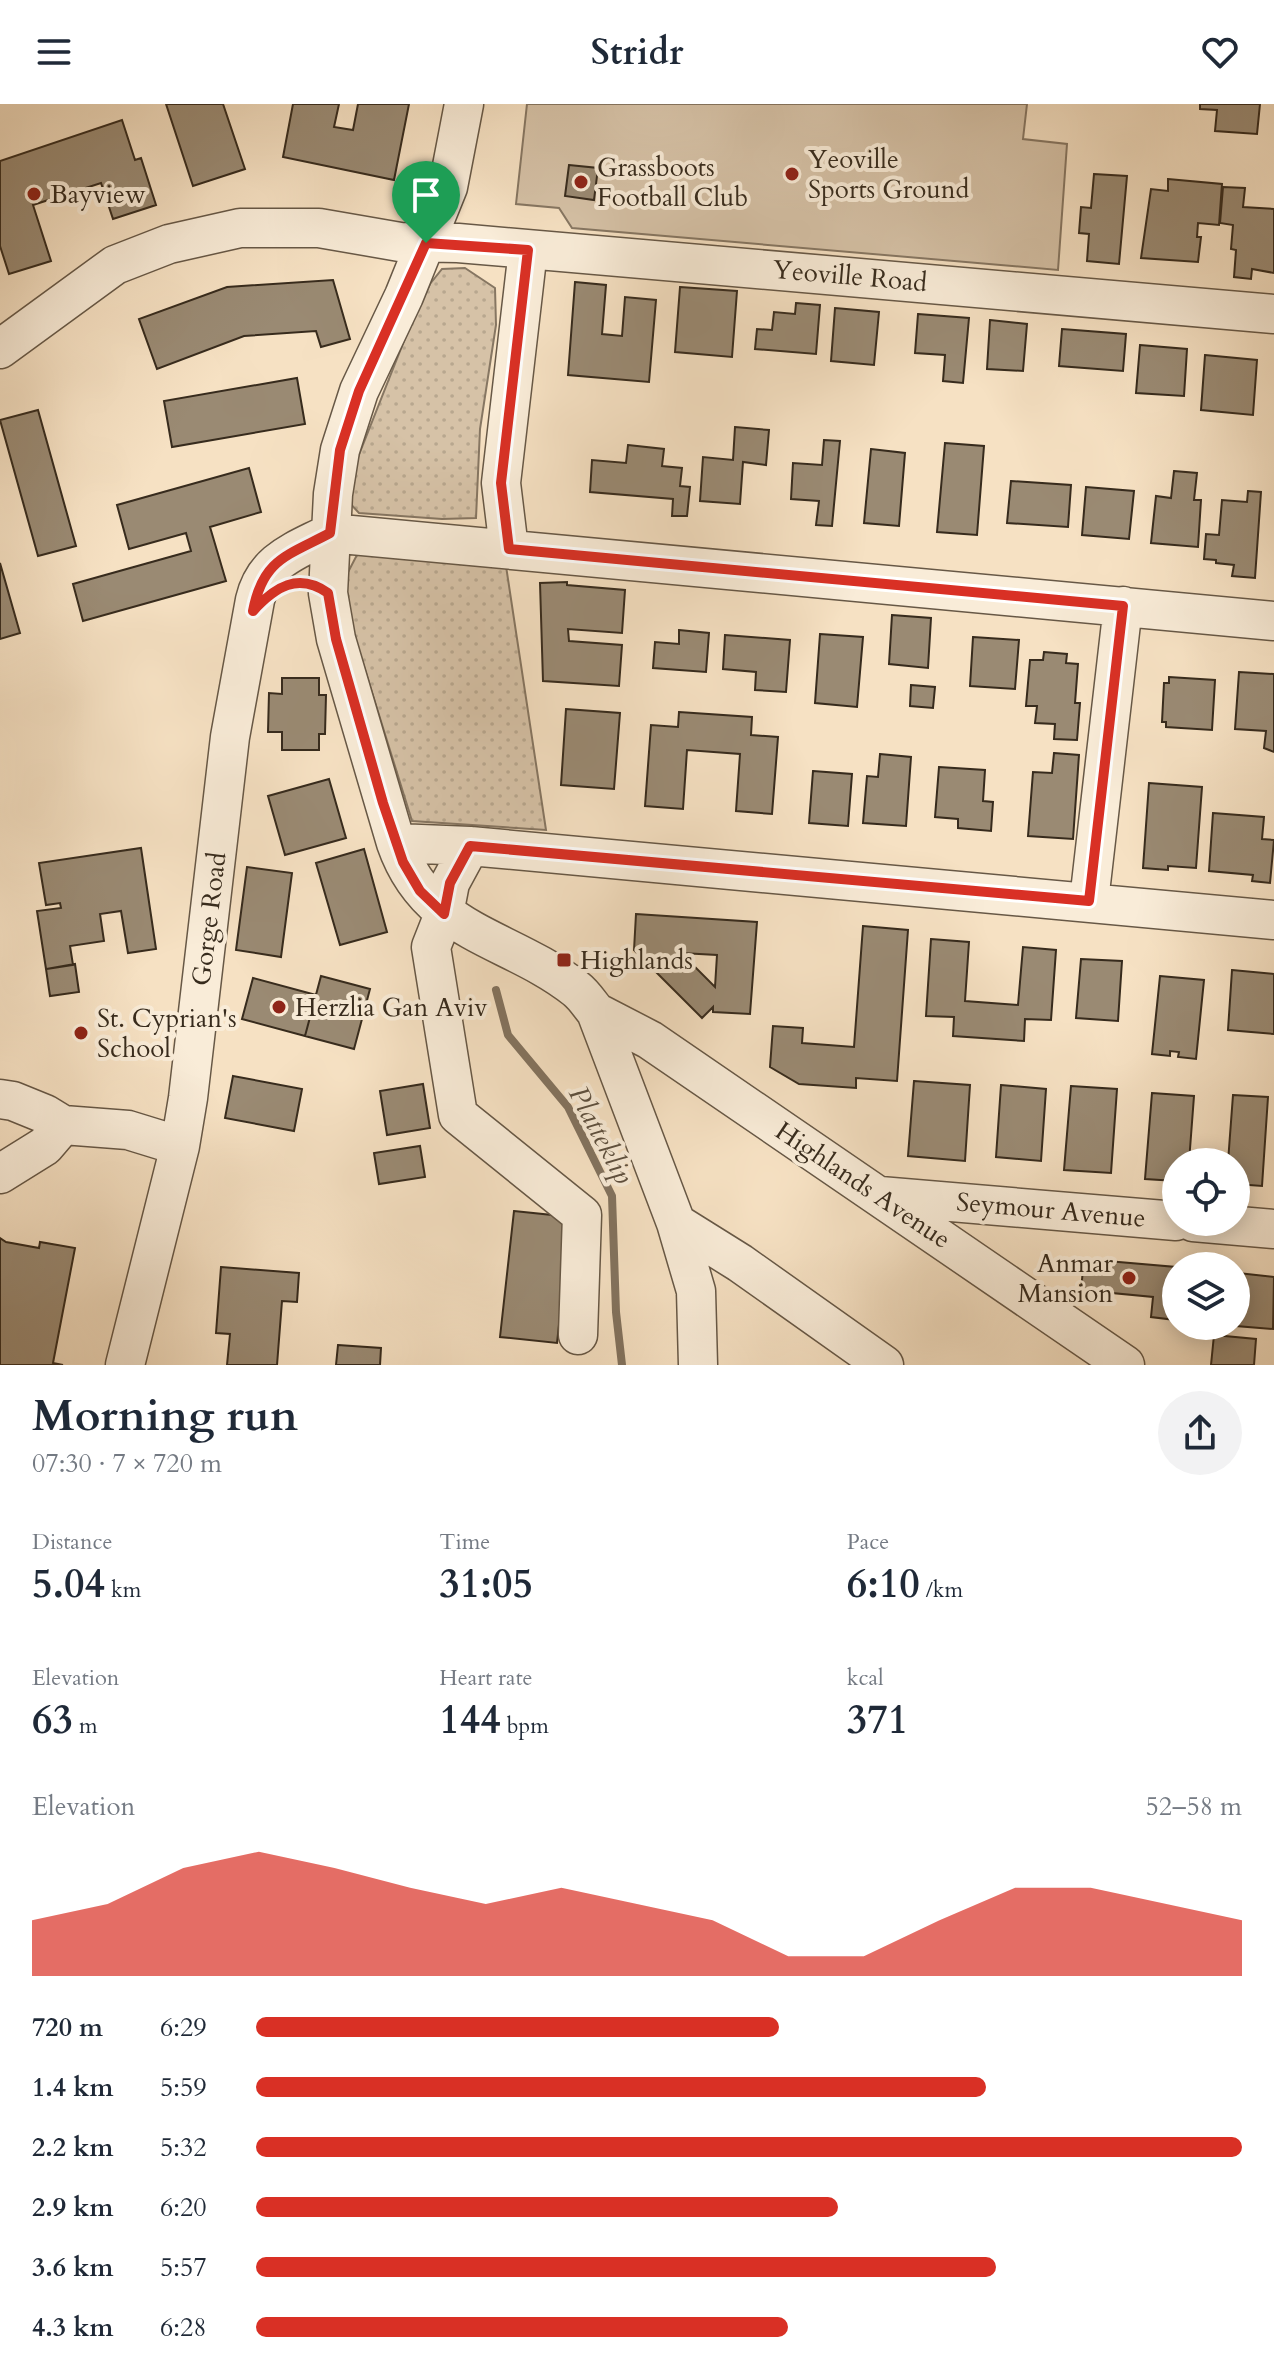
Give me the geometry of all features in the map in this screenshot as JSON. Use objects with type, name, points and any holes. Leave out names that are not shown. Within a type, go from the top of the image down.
[{"type":"street","points":[[464,104],[448,187],[359,391],[340,450],[330,533],[328,593],[336,639],[396,843],[420,891],[444,914],[578,990],[596,1012],[676,1223],[696,1291],[698,1365]]},
{"type":"street","name":"Yeoville Road","points":[[0,349],[115,265],[169,244],[240,228],[319,228],[400,242],[528,250],[1274,314]]},
{"type":"street","points":[[509,549],[501,483],[528,250]]},
{"type":"street","points":[[330,533],[1274,621]]},
{"type":"street","name":"Gorge Road","points":[[125,1365],[180,1146],[230,737],[260,581],[268,569],[284,557],[330,533]]},
{"type":"street","points":[[253,611],[267,597],[294,583],[309,582],[328,593]]},
{"type":"street","points":[[1089,901],[1123,606]]},
{"type":"street","points":[[396,843],[470,846],[1274,920]]},
{"type":"street","points":[[470,846],[450,883],[444,914],[431,947],[458,1115],[582,1215],[578,1335]]},
{"type":"street","name":"Highlands Avenue","points":[[596,1012],[650,1040],[1125,1365]]},
{"type":"street","points":[[0,1099],[34,1109],[63,1125],[128,1130],[180,1146]]},
{"type":"street","points":[[0,1174],[45,1146],[63,1125]]},
{"type":"street","name":"Seymour Avenue","points":[[878,1196],[1162,1220]]},
{"type":"street","points":[[992,1274],[996,1234],[1004,1219],[1016,1207]]},
{"type":"street","points":[[676,1223],[740,1263],[884,1365]]},
{"type":"street","points":[[1250,1227],[1274,1229]]},
{"type":"shaded area","name":"Yeoville Sports Ground","points":[[527,104],[1027,104],[1023,139],[1067,144],[1058,270],[572,228],[559,208],[516,204]]},
{"type":"shaded area","points":[[465,268],[495,288],[496,325],[480,429],[476,518],[442,519],[359,513],[346,499],[349,480],[406,336],[430,284],[442,269]]},
{"type":"shaded area","points":[[359,551],[506,566],[546,830],[412,821],[352,628],[345,578]]},
{"type":"building","points":[[166,104],[223,104],[245,169],[193,186]]},
{"type":"building","points":[[293,104],[339,104],[334,127],[353,130],[358,104],[409,104],[394,180],[283,157]]},
{"type":"building","points":[[1200,104],[1260,104],[1257,134],[1215,131],[1217,110],[1200,109]]},
{"type":"building","name":"Bayview","points":[[122,120],[135,160],[141,158],[156,205],[113,219],[101,183],[33,205],[51,261],[9,274],[0,246],[0,161]]},
{"type":"building","name":"Grassboots Football Club","points":[[569,165],[598,168],[594,200],[565,196]]},
{"type":"building","points":[[1094,174],[1127,176],[1119,264],[1087,261],[1089,234],[1079,233],[1081,207],[1091,208]]},
{"type":"building","points":[[1168,179],[1222,184],[1219,225],[1198,223],[1197,237],[1201,237],[1198,262],[1141,258],[1151,189],[1168,191]]},
{"type":"building","points":[[1223,187],[1245,188],[1243,207],[1274,209],[1274,273],[1252,269],[1251,279],[1234,277],[1236,250],[1231,249],[1233,225],[1220,223]]},
{"type":"building","points":[[333,280],[350,339],[321,347],[316,331],[244,336],[157,369],[139,319],[227,287]]},
{"type":"building","points":[[575,282],[606,285],[602,334],[622,336],[625,297],[656,300],[649,382],[568,375]]},
{"type":"building","points":[[680,287],[737,291],[732,357],[675,352]]},
{"type":"building","points":[[796,303],[820,305],[816,354],[755,349],[757,329],[772,330],[774,312],[795,314]]},
{"type":"building","points":[[835,308],[879,312],[874,365],[831,361]]},
{"type":"building","points":[[918,314],[969,318],[963,383],[943,381],[945,355],[915,353]]},
{"type":"building","points":[[990,320],[1027,324],[1023,371],[987,369]]},
{"type":"building","points":[[1062,329],[1126,334],[1123,371],[1059,366]]},
{"type":"building","points":[[1140,345],[1187,349],[1184,396],[1136,393]]},
{"type":"building","points":[[1205,355],[1257,360],[1253,415],[1201,410]]},
{"type":"building","points":[[297,378],[305,424],[172,447],[164,401]]},
{"type":"building","points":[[38,410],[76,546],[38,556],[0,420]]},
{"type":"building","points":[[735,427],[769,430],[766,465],[743,462],[740,504],[700,501],[703,457],[733,460]]},
{"type":"building","points":[[824,440],[840,441],[832,526],[816,525],[819,501],[791,499],[793,463],[822,465]]},
{"type":"building","points":[[945,443],[984,446],[977,535],[937,532]]},
{"type":"building","points":[[628,445],[664,449],[662,466],[682,468],[680,486],[690,487],[687,516],[672,516],[673,499],[590,492],[592,460],[626,463]]},
{"type":"building","points":[[871,449],[905,453],[899,526],[864,523]]},
{"type":"building","points":[[249,468],[261,512],[210,527],[226,581],[83,621],[73,584],[191,551],[186,533],[129,549],[117,505]]},
{"type":"building","points":[[1174,471],[1197,473],[1194,500],[1201,500],[1198,547],[1151,543],[1156,496],[1171,498]]},
{"type":"building","points":[[1011,481],[1071,485],[1068,527],[1007,523]]},
{"type":"building","points":[[1086,487],[1134,491],[1129,539],[1082,535]]},
{"type":"building","points":[[1248,491],[1261,492],[1255,578],[1232,576],[1234,565],[1204,559],[1206,534],[1219,535],[1222,500],[1247,502]]},
{"type":"building","points":[[0,563],[20,633],[0,639]]},
{"type":"building","points":[[567,582],[567,585],[625,590],[622,633],[568,629],[569,641],[622,645],[619,686],[543,681],[540,583]]},
{"type":"building","points":[[892,615],[931,618],[928,668],[889,664]]},
{"type":"building","points":[[679,630],[709,633],[706,672],[653,668],[655,642],[679,644]]},
{"type":"building","points":[[820,634],[863,637],[857,707],[815,703]]},
{"type":"building","points":[[725,635],[790,640],[786,692],[755,690],[756,672],[723,669]]},
{"type":"building","points":[[973,637],[1019,640],[1015,689],[970,686]]},
{"type":"building","points":[[1044,652],[1067,654],[1066,663],[1078,664],[1075,703],[1080,703],[1077,740],[1054,739],[1055,724],[1035,723],[1037,706],[1026,706],[1030,660],[1043,660]]},
{"type":"building","points":[[1239,672],[1274,674],[1274,752],[1264,748],[1266,731],[1235,729]]},
{"type":"building","points":[[1169,677],[1215,680],[1212,730],[1166,727],[1166,722],[1162,722],[1164,683],[1169,683]]},
{"type":"building","points":[[282,678],[319,678],[319,695],[326,695],[325,734],[319,734],[319,750],[282,750],[282,732],[268,732],[269,693],[282,694]]},
{"type":"building","points":[[911,685],[935,687],[933,708],[910,706]]},
{"type":"building","points":[[566,709],[620,713],[614,789],[561,785]]},
{"type":"building","points":[[679,712],[752,717],[751,735],[778,737],[772,814],[736,811],[740,754],[687,750],[683,809],[645,806],[651,725],[678,727]]},
{"type":"building","points":[[1054,753],[1079,755],[1073,839],[1028,836],[1033,772],[1052,773]]},
{"type":"building","points":[[880,754],[911,757],[906,826],[863,823],[867,776],[878,777]]},
{"type":"building","points":[[939,767],[985,770],[983,801],[993,802],[991,831],[958,828],[958,819],[935,817]]},
{"type":"building","points":[[813,771],[852,774],[848,826],[809,823]]},
{"type":"building","points":[[329,779],[346,838],[285,855],[268,796]]},
{"type":"building","points":[[1149,783],[1202,787],[1196,868],[1143,868]]},
{"type":"building","points":[[1213,813],[1264,817],[1262,839],[1274,840],[1270,883],[1252,881],[1253,875],[1209,871]]},
{"type":"building","points":[[141,848],[156,949],[128,953],[121,911],[100,914],[104,941],[70,946],[73,965],[46,969],[37,911],[61,908],[60,903],[46,905],[39,863]]},
{"type":"building","points":[[364,849],[387,932],[340,945],[316,863]]},
{"type":"building","points":[[247,867],[292,873],[281,957],[236,950]]},
{"type":"building","points":[[636,914],[757,922],[750,1014],[713,1012],[713,1007],[702,1018],[634,950]],"holes":[[[681,953],[717,955],[715,987]]]},
{"type":"building","points":[[863,926],[908,930],[897,1081],[856,1078],[856,1088],[799,1084],[770,1067],[773,1026],[803,1028],[802,1043],[854,1047]]},
{"type":"building","points":[[931,939],[969,942],[965,1001],[1018,1005],[1023,947],[1056,950],[1051,1020],[1025,1019],[1024,1041],[953,1036],[954,1017],[926,1016]]},
{"type":"building","points":[[1081,959],[1122,961],[1118,1021],[1076,1018]]},
{"type":"building","points":[[75,964],[79,992],[50,996],[46,969]]},
{"type":"building","points":[[1232,970],[1274,974],[1274,1034],[1228,1030]]},
{"type":"building","points":[[321,976],[370,989],[354,1049],[305,1036]]},
{"type":"building","points":[[1160,976],[1204,980],[1196,1059],[1178,1057],[1179,1052],[1170,1051],[1170,1056],[1152,1054]]},
{"type":"building","name":"Herzlia Gan Aviv","points":[[253,978],[316,995],[305,1036],[242,1019]]},
{"type":"building","points":[[233,1076],[302,1089],[294,1131],[225,1118]]},
{"type":"building","points":[[914,1081],[970,1085],[965,1161],[908,1156]]},
{"type":"building","points":[[423,1084],[430,1128],[387,1135],[380,1091]]},
{"type":"building","points":[[1001,1085],[1046,1089],[1041,1161],[996,1157]]},
{"type":"building","points":[[1071,1086],[1117,1089],[1111,1173],[1064,1170]]},
{"type":"building","points":[[1152,1093],[1194,1096],[1190,1148],[1162,1148],[1162,1180],[1145,1179]]},
{"type":"building","points":[[1233,1095],[1268,1097],[1262,1186],[1250,1185],[1250,1148],[1229,1148]]},
{"type":"building","points":[[420,1146],[425,1177],[379,1184],[374,1153]]},
{"type":"building","points":[[514,1211],[571,1217],[557,1343],[500,1337]]},
{"type":"building","points":[[0,1238],[39,1248],[40,1242],[75,1248],[53,1363],[63,1365],[0,1365]]},
{"type":"building","name":"Anmar Mansion","points":[[1084,1259],[1162,1266],[1162,1318],[1151,1317],[1153,1297],[1081,1290]]},
{"type":"building","points":[[221,1267],[299,1273],[297,1302],[282,1301],[277,1365],[227,1365],[230,1334],[216,1333]]},
{"type":"building","points":[[1250,1274],[1274,1277],[1273,1329],[1250,1327]]},
{"type":"building","points":[[1256,1339],[1254,1365],[1211,1365],[1214,1340]]},
{"type":"building","points":[[338,1345],[381,1348],[380,1365],[336,1365]]},
{"type":"waterway","name":"Platteklip","points":[[496,990],[508,1035],[568,1107],[612,1196],[616,1312],[622,1365]]},
{"type":"place","name":"Yeoville Sports Ground","points":[[792,174]]},
{"type":"place","name":"Grassboots Football Club","points":[[581,182]]},
{"type":"place","name":"Bayview","points":[[34,194]]},
{"type":"place","name":"Highlands","points":[[564,960]]},
{"type":"place","name":"Herzlia Gan Aviv","points":[[279,1007]]},
{"type":"place","name":"St. Cyprian's School","points":[[81,1033]]},
{"type":"place","name":"Anmar Mansion","points":[[1129,1278]]},
{"type":"route","points":[[426,243],[528,250],[501,483],[509,549],[1123,606],[1089,901],[470,846],[450,883],[444,914],[420,891],[403,862],[383,803],[336,639],[328,593],[316,584],[294,583],[267,597],[253,611],[260,581],[268,569],[330,533],[340,450],[359,391],[426,243]]}]
